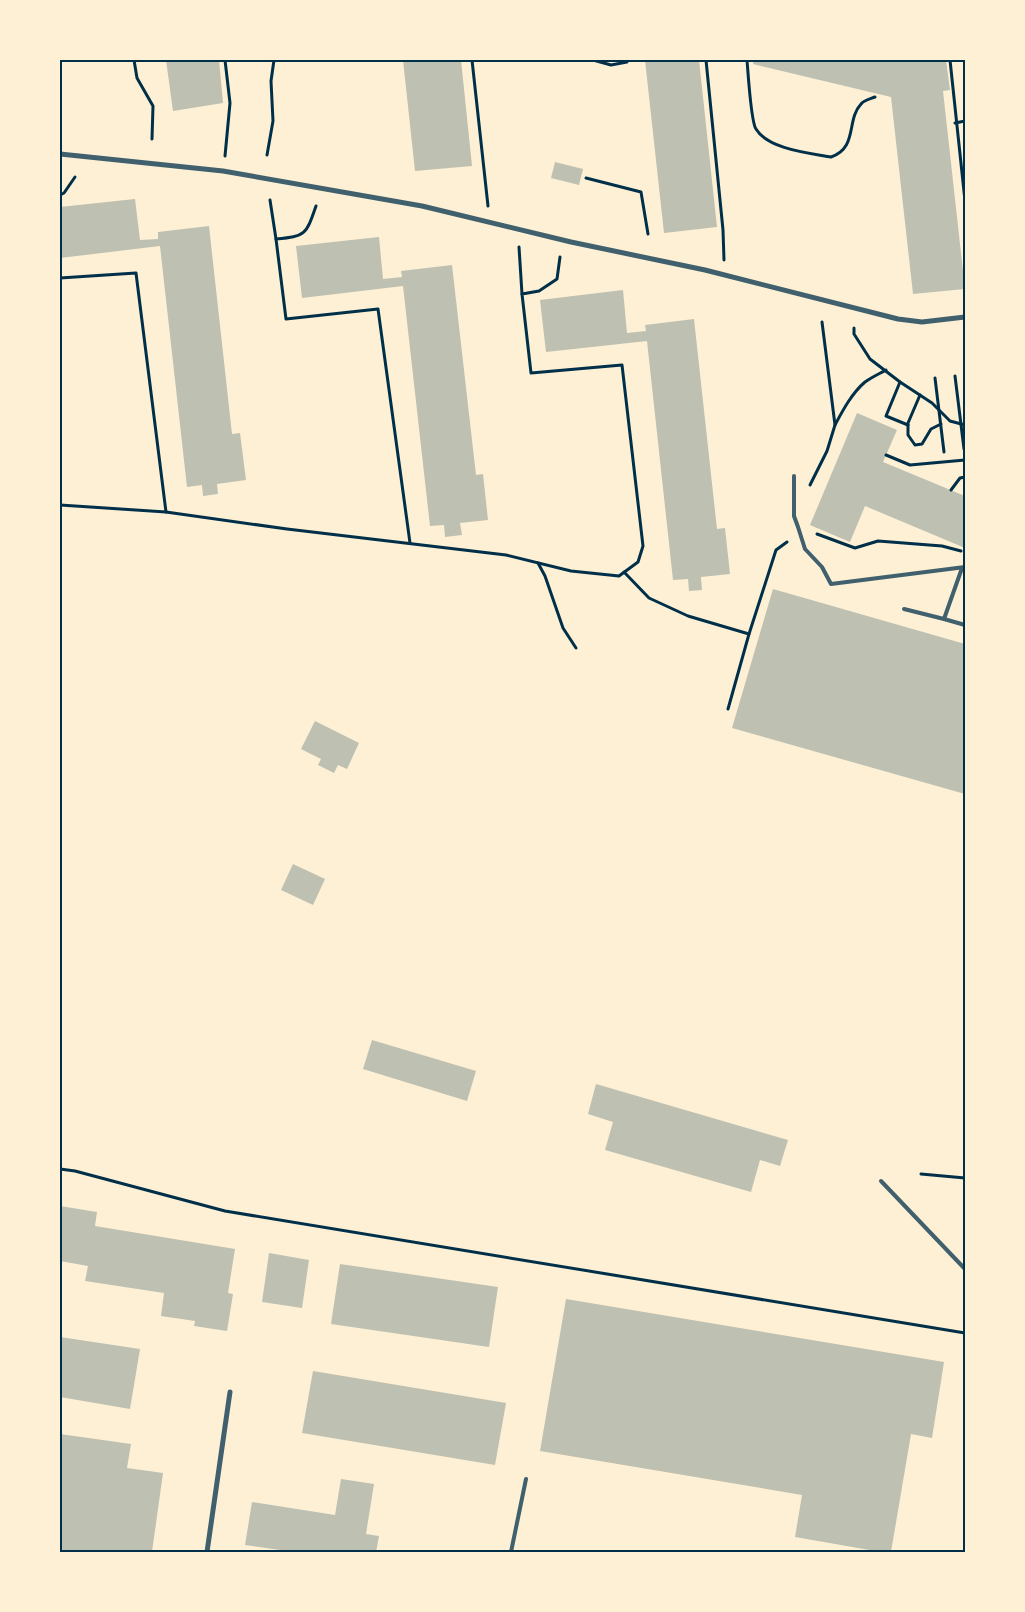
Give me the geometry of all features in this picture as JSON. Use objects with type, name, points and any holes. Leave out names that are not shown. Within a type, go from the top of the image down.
[{"type":"street","points":[[60,154],[223,171],[422,206],[571,242],[725,275],[898,320],[922,322],[965,317]]},
{"type":"street","points":[[207,1552],[230,1392]]},
{"type":"lane","points":[[794,476],[794,516],[805,549],[822,567],[831,584],[963,567],[944,620]]},
{"type":"lane","points":[[904,609],[965,625]]},
{"type":"lane","points":[[881,1181],[965,1269]]},
{"type":"lane","points":[[511,1552],[526,1479]]},
{"type":"path","points":[[134,60],[137,78],[153,106],[152,139]]},
{"type":"path","points":[[223,171],[230,103],[225,60]]},
{"type":"path","points":[[267,155],[274,121],[271,81],[274,60]]},
{"type":"path","points":[[472,60],[490,221]]},
{"type":"path","points":[[594,60],[611,65],[627,62],[627,60]]},
{"type":"path","points":[[706,60],[723,230],[725,275]]},
{"type":"path","points":[[747,60],[754,128],[768,142],[783,147],[830,157],[838,154],[848,141],[855,114],[861,104],[875,97]]},
{"type":"path","points":[[950,60],[955,123],[965,201]]},
{"type":"path","points":[[955,123],[965,122]]},
{"type":"path","points":[[60,195],[64,193],[75,177]]},
{"type":"path","points":[[586,178],[641,192],[648,234]]},
{"type":"path","points":[[270,200],[286,319],[378,309],[410,544]]},
{"type":"path","points":[[276,239],[298,237],[308,227],[316,206]]},
{"type":"path","points":[[60,506],[166,512],[506,555],[571,571],[619,576],[638,562],[643,546],[622,365],[531,373],[519,248]]},
{"type":"path","points":[[522,294],[540,291],[557,279],[560,257]]},
{"type":"path","points":[[60,278],[136,273],[166,512]]},
{"type":"path","points":[[822,322],[835,425]]},
{"type":"path","points":[[854,328],[854,334],[870,359],[950,421],[963,424]]},
{"type":"path","points":[[794,506],[810,486],[827,451],[835,425],[844,408],[865,382],[886,370]]},
{"type":"path","points":[[955,376],[963,424],[964,449]]},
{"type":"path","points":[[935,378],[944,452]]},
{"type":"path","points":[[900,382],[886,416],[908,425]]},
{"type":"path","points":[[920,396],[908,425],[908,435],[915,445],[922,444],[931,429],[941,424]]},
{"type":"path","points":[[886,455],[910,465],[965,460]]},
{"type":"path","points":[[951,490],[960,478],[965,477]]},
{"type":"path","points":[[798,527],[855,548],[878,541],[942,546],[965,552]]},
{"type":"path","points":[[728,709],[749,634],[776,550],[800,534]]},
{"type":"path","points":[[538,563],[545,576],[563,628],[576,648]]},
{"type":"path","points":[[624,572],[649,598],[688,616],[749,634]]},
{"type":"path","points":[[60,1169],[75,1171],[225,1211],[965,1333]]},
{"type":"path","points":[[921,1174],[965,1178]]},
{"type":"building","points":[[166,60],[219,60],[223,103],[173,111]]},
{"type":"building","points":[[403,60],[461,60],[472,166],[415,171]]},
{"type":"building","points":[[645,60],[699,60],[717,227],[664,233]]},
{"type":"building","points":[[754,60],[946,60],[950,90],[943,91],[965,289],[913,294],[891,97],[753,64]]},
{"type":"building","points":[[555,162],[583,169],[579,185],[551,178]]},
{"type":"building","points":[[135,199],[140,240],[158,239],[158,232],[209,226],[232,434],[240,433],[246,480],[217,484],[218,494],[203,496],[202,485],[187,487],[160,246],[60,258],[60,207]]},
{"type":"building","points":[[379,237],[383,279],[402,277],[401,271],[452,265],[476,475],[483,474],[488,520],[460,523],[462,535],[445,537],[444,525],[430,526],[403,286],[302,298],[296,246]]},
{"type":"building","points":[[623,290],[627,333],[646,331],[645,325],[694,319],[717,529],[725,528],[730,574],[701,577],[702,590],[689,591],[688,579],[673,580],[647,341],[546,352],[540,300]]},
{"type":"building","points":[[857,413],[897,430],[883,462],[965,496],[965,548],[865,506],[850,542],[810,525]]},
{"type":"building","points":[[773,589],[965,644],[965,794],[732,728]]},
{"type":"building","points":[[315,721],[359,743],[347,769],[338,765],[334,773],[318,765],[321,759],[301,749]]},
{"type":"building","points":[[293,864],[325,879],[313,905],[281,890]]},
{"type":"building","points":[[372,1040],[476,1071],[467,1101],[363,1069]]},
{"type":"building","points":[[596,1084],[788,1140],[780,1166],[760,1160],[751,1192],[605,1150],[613,1122],[588,1114]]},
{"type":"building","points":[[60,1206],[97,1212],[95,1226],[235,1249],[228,1293],[233,1294],[227,1331],[194,1326],[195,1321],[161,1316],[164,1293],[85,1281],[88,1266],[60,1261]]},
{"type":"building","points":[[269,1253],[309,1260],[302,1308],[262,1302]]},
{"type":"building","points":[[340,1264],[498,1287],[489,1347],[331,1324]]},
{"type":"building","points":[[566,1299],[944,1362],[932,1438],[911,1434],[891,1552],[881,1552],[795,1537],[802,1495],[540,1451]]},
{"type":"building","points":[[60,1337],[140,1349],[130,1409],[60,1397]]},
{"type":"building","points":[[313,1371],[506,1403],[495,1465],[302,1433]]},
{"type":"building","points":[[60,1434],[131,1444],[127,1468],[163,1473],[152,1552],[71,1552],[60,1550]]},
{"type":"building","points":[[341,1479],[374,1484],[366,1534],[379,1536],[376,1552],[294,1552],[245,1545],[252,1502],[335,1515]]}]
